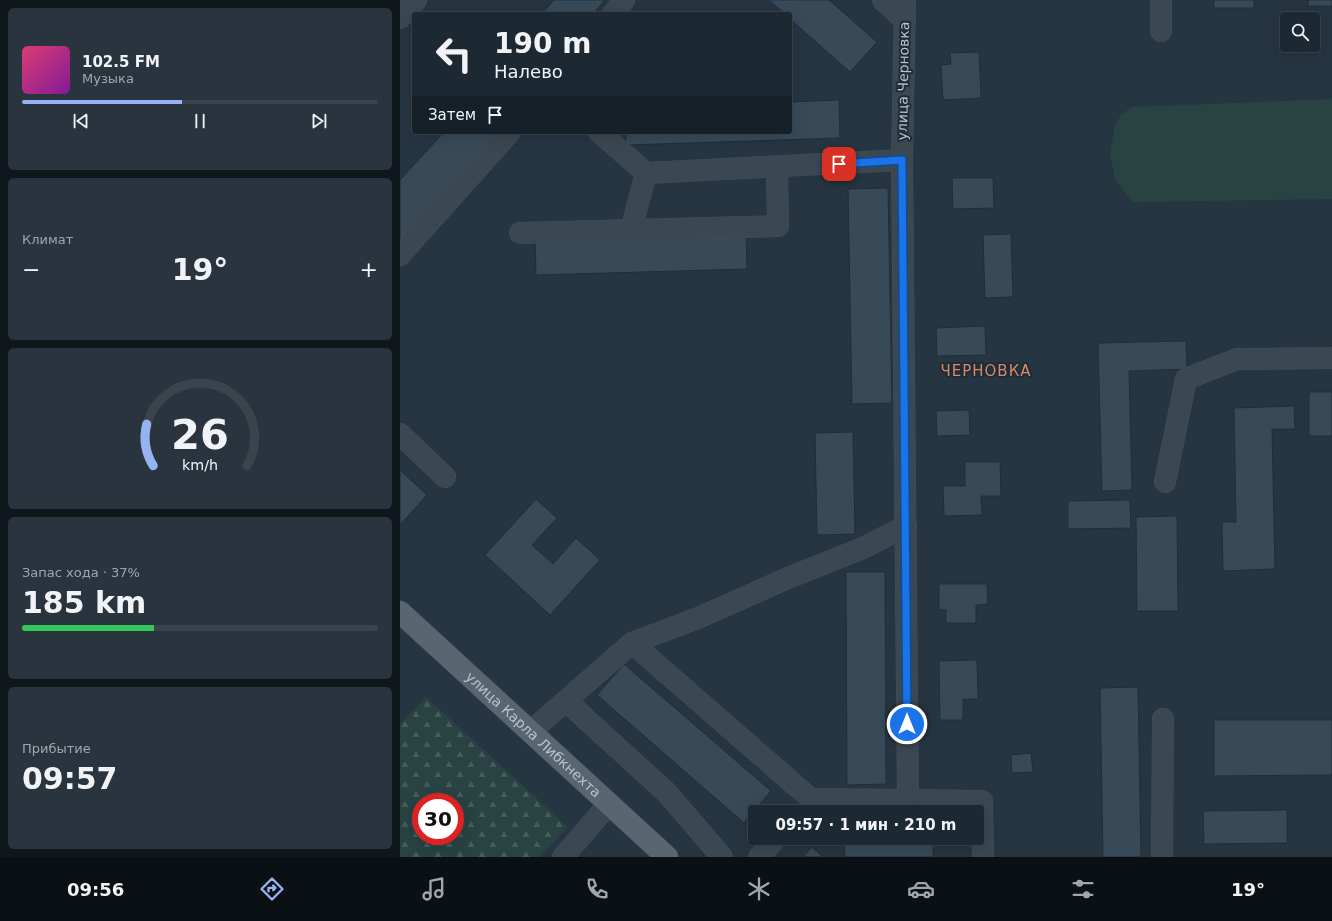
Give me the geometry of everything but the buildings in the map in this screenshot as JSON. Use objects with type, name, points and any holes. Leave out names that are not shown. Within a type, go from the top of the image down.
[{"type":"main road","name":"улица Карла Либкнехта","points":[[400,612],[667,857]]},
{"type":"street","points":[[400,18],[416,0]]},
{"type":"street","points":[[614,12],[624,0]]},
{"type":"street","points":[[883,0],[905,10]]},
{"type":"street","points":[[1161,0],[1162,31]]},
{"type":"street","name":"улица Черновка","points":[[905,10],[902,160],[908,800]]},
{"type":"street","points":[[400,255],[508,134]]},
{"type":"street","points":[[601,134],[646,173],[777,168],[902,160]]},
{"type":"street","points":[[520,233],[778,226],[777,168]]},
{"type":"street","points":[[631,230],[646,173]]},
{"type":"street","points":[[1165,482],[1186,379],[1237,359],[1332,358]]},
{"type":"street","points":[[400,434],[445,477]]},
{"type":"street","points":[[530,732],[632,643],[698,618],[788,578],[863,548],[906,526]]},
{"type":"street","points":[[632,643],[804,805]]},
{"type":"street","points":[[566,701],[666,792],[722,857]]},
{"type":"street","points":[[1162,719],[1162,857]]},
{"type":"street","points":[[822,805],[908,800],[982,802],[983,857]]},
{"type":"street","points":[[563,857],[609,804]]},
{"type":"street","points":[[759,857],[770,845]]},
{"type":"green space","points":[[1332,99],[1332,199],[1132,202],[1115,179],[1110,155],[1114,129],[1120,116],[1131,107]]},
{"type":"green space","points":[[426,697],[568,827],[540,857],[400,857],[400,724]]},
{"type":"district","name":"ЧЕРНОВКА","points":[[986,371]]},
{"type":"route","points":[[839,164],[902,160],[907,724]]}]
